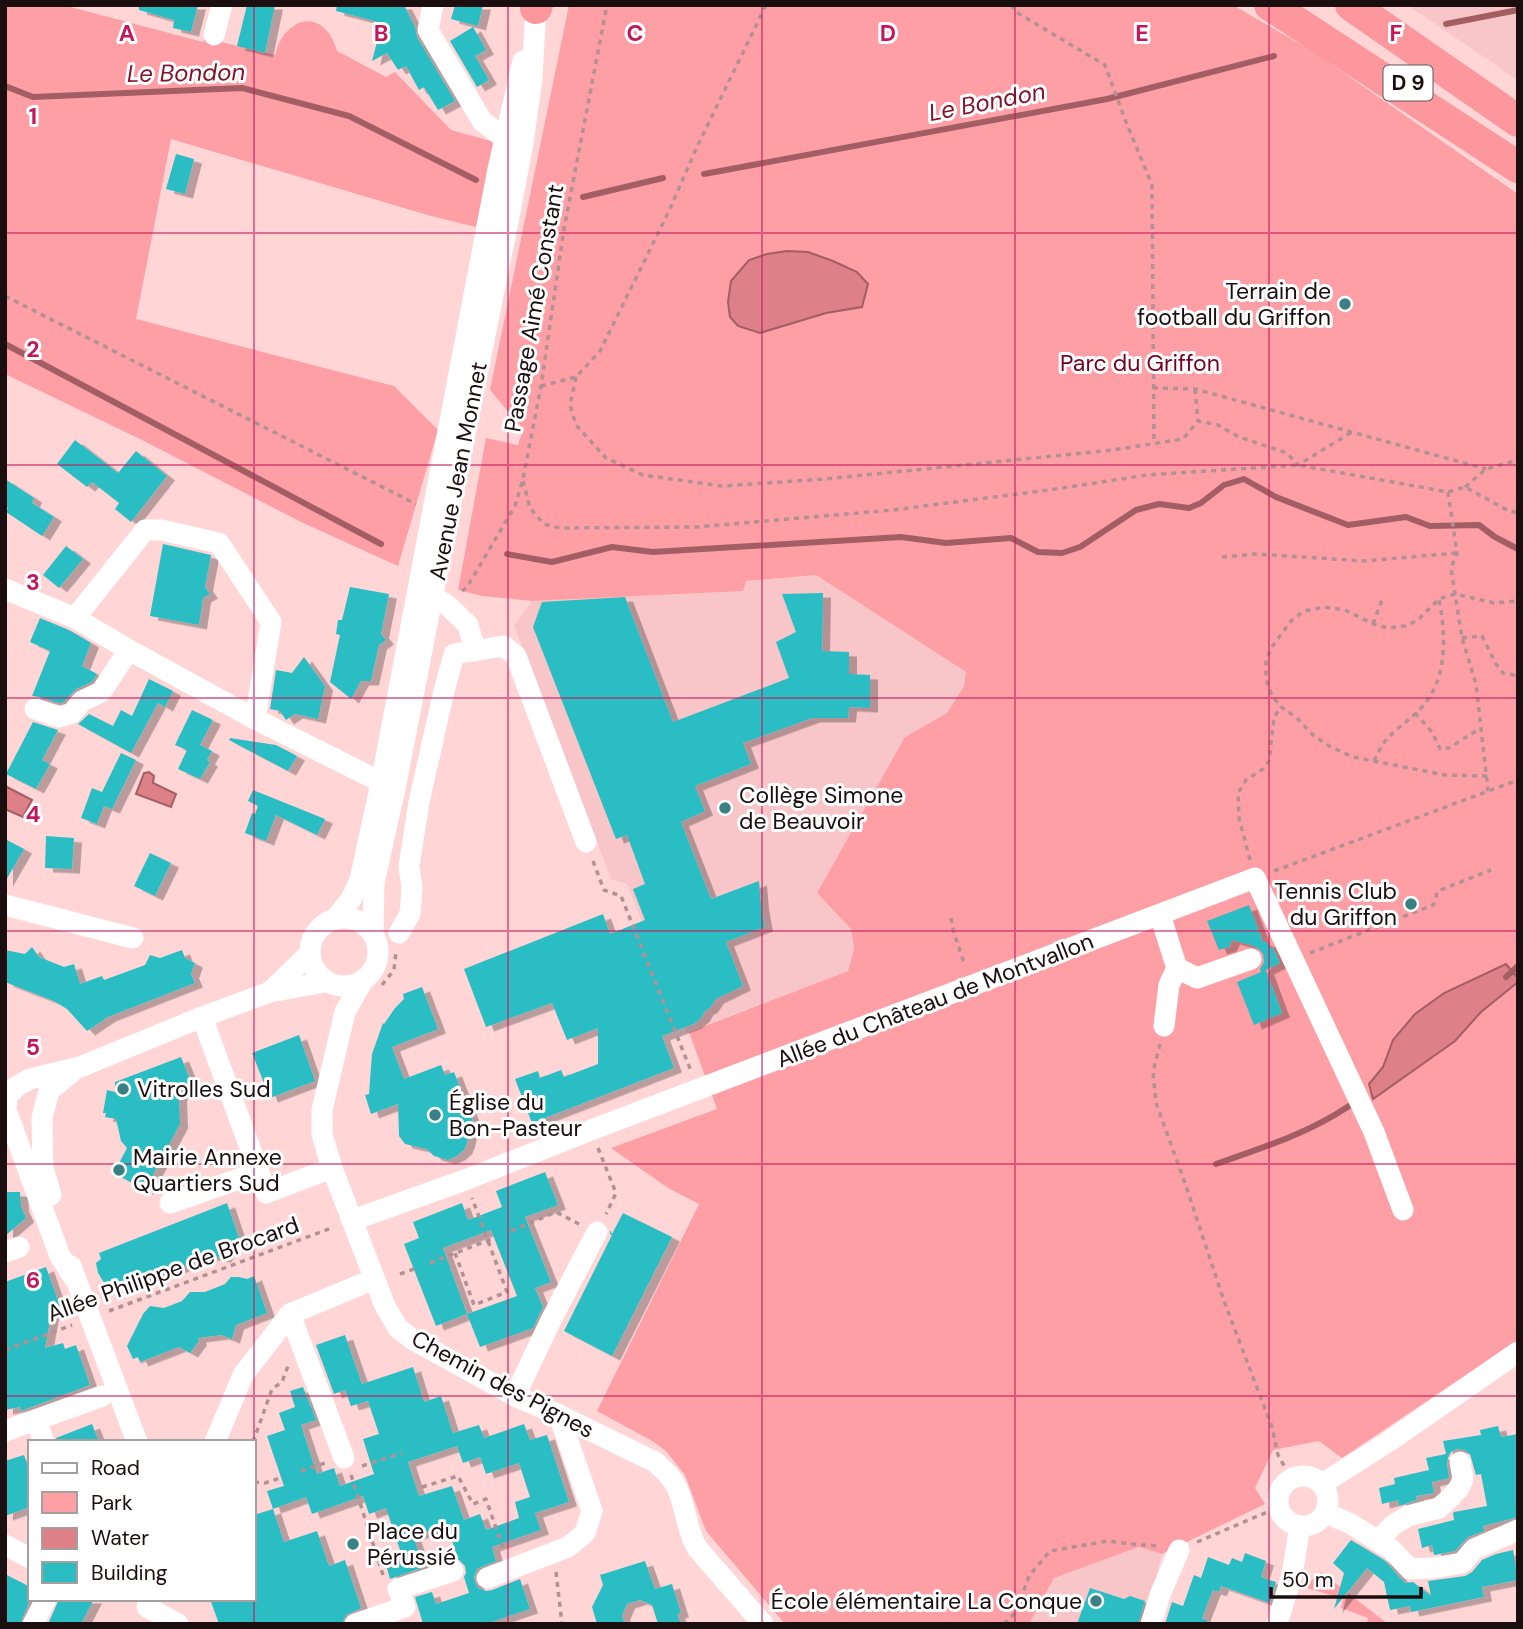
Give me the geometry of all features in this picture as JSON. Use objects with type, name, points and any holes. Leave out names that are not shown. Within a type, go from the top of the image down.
[{"type":"highway","points":[[1270,5],[1518,167]]},
{"type":"highway","name":"D 9","points":[[1298,5],[1518,160]]},
{"type":"highway","name":"D 9","points":[[1351,5],[1518,121]]},
{"type":"highway","points":[[1357,5],[1413,48]]},
{"type":"street","points":[[214,34],[222,5]]},
{"type":"street","points":[[433,5],[428,30],[482,121],[504,138]]},
{"type":"street","name":"Avenue Jean Monnet","points":[[508,171],[504,138],[536,6]]},
{"type":"street","name":"Avenue Jean Monnet","points":[[373,933],[374,883],[388,786],[508,171],[532,79],[536,6]]},
{"type":"street","points":[[75,618],[145,530],[161,530],[219,543],[271,622],[255,719]]},
{"type":"street","name":"Avenue Jean Monnet","points":[[335,919],[351,898],[360,880],[446,598],[433,551]]},
{"type":"street","points":[[5,589],[75,618],[255,719],[388,786]]},
{"type":"street","points":[[446,598],[468,625],[475,651]]},
{"type":"street","points":[[399,933],[410,914],[412,888],[409,866],[419,802],[454,653],[504,646],[516,656],[586,842]]},
{"type":"street","points":[[35,709],[59,718],[72,713],[82,701],[101,692],[129,650]]},
{"type":"street","points":[[1255,878],[1374,1132],[1404,1210]]},
{"type":"street","name":"Allée du Château de Montvallon","points":[[353,1220],[465,1180],[1255,878]]},
{"type":"street","points":[[5,905],[133,938]]},
{"type":"street","points":[[1160,915],[1177,968],[1169,985],[1164,1026]]},
{"type":"street","points":[[74,1278],[60,1256],[6,1110],[6,1096],[30,1079],[79,1067],[270,992],[328,983],[342,987],[352,986],[362,982],[371,975],[376,965],[379,954],[377,943],[366,925],[345,918],[324,924],[316,932],[309,954],[317,974],[328,983],[345,1013]]},
{"type":"street","points":[[270,992],[309,954]]},
{"type":"street","points":[[1177,968],[1196,978],[1251,959]]},
{"type":"street","name":"Chemin des Pignes","points":[[362,982],[345,1013],[322,1110],[322,1134],[374,1279],[398,1328],[412,1339],[515,1396],[655,1462],[668,1474],[677,1489],[690,1535],[697,1548],[763,1624]]},
{"type":"street","points":[[202,1017],[266,1193],[332,1168]]},
{"type":"street","points":[[6,1096],[48,1091],[79,1067]]},
{"type":"street","points":[[43,1168],[42,1117],[48,1091]]},
{"type":"street","points":[[6,1096],[25,1127],[43,1168],[74,1278],[136,1440]]},
{"type":"street","points":[[170,1203],[259,1172]]},
{"type":"street","points":[[515,1396],[597,1232]]},
{"type":"street","points":[[216,1440],[243,1375],[290,1314],[374,1279]]},
{"type":"street","points":[[290,1314],[347,1464]]},
{"type":"street","points":[[1322,1483],[1388,1442],[1518,1352]]},
{"type":"street","points":[[5,1431],[102,1396]]},
{"type":"street","points":[[487,1578],[568,1547],[585,1533],[592,1511],[559,1415]]},
{"type":"street","points":[[36,1420],[43,1440]]},
{"type":"street","points":[[1378,1541],[1393,1525],[1408,1516],[1439,1508],[1449,1499],[1460,1488],[1463,1479],[1460,1462]]},
{"type":"street","points":[[1302,1475],[1313,1477],[1322,1483],[1328,1492],[1329,1503],[1320,1521],[1300,1526],[1283,1516],[1279,1507],[1279,1496],[1283,1485],[1302,1475]]},
{"type":"street","points":[[1326,1513],[1351,1524],[1392,1550],[1410,1569],[1462,1563],[1474,1549],[1518,1530]]},
{"type":"street","points":[[1277,1624],[1292,1575],[1300,1526]]},
{"type":"street","points":[[5,1545],[28,1557]]},
{"type":"street","points":[[1151,1624],[1179,1550]]},
{"type":"street","points":[[355,1624],[405,1607],[398,1589],[453,1571]]},
{"type":"street","points":[[33,1624],[45,1601]]},
{"type":"street","points":[[145,1610],[178,1624]]},
{"type":"path","name":"Passage Aimé Constant","points":[[446,598],[467,587],[515,506],[523,479],[541,386],[564,229],[607,5]]},
{"type":"path","points":[[766,5],[600,351],[576,377],[570,405],[576,425],[606,458],[643,475],[722,486],[825,479],[1113,450],[1183,439],[1198,421],[1195,389]]},
{"type":"path","points":[[1010,5],[1016,12],[1105,65],[1152,185],[1154,443]]},
{"type":"path","points":[[5,296],[418,505]]},
{"type":"path","points":[[541,386],[576,377]]},
{"type":"path","points":[[1152,388],[1195,389],[1486,470]]},
{"type":"path","points":[[1198,421],[1218,425],[1239,437],[1287,453],[1298,466]]},
{"type":"path","points":[[1298,466],[1352,432]]},
{"type":"path","points":[[523,479],[530,508],[544,524],[560,528],[695,527],[893,510],[1147,475],[1298,466],[1448,492],[1465,487],[1486,470],[1518,460]]},
{"type":"path","points":[[1465,487],[1518,513]]},
{"type":"path","points":[[1448,492],[1457,553],[1451,568],[1462,638],[1476,684],[1488,791]]},
{"type":"path","points":[[1222,557],[1256,554],[1364,561],[1457,553]]},
{"type":"path","points":[[1487,776],[1445,775],[1353,757],[1329,746],[1313,735],[1272,696],[1266,680],[1266,662],[1270,648],[1291,621],[1304,611],[1324,607],[1345,610],[1373,624],[1388,628],[1405,626],[1418,620],[1439,599],[1455,594],[1494,603],[1518,601]]},
{"type":"path","points":[[1374,761],[1387,739],[1423,706],[1437,682],[1444,645],[1439,599]]},
{"type":"path","points":[[1373,624],[1382,600]]},
{"type":"path","points":[[1462,638],[1482,636],[1503,673],[1518,673]]},
{"type":"path","points":[[1282,707],[1274,717],[1269,761],[1263,769],[1246,780],[1238,793],[1239,818],[1255,878],[1518,780]]},
{"type":"path","points":[[1415,713],[1432,732],[1440,749],[1449,748],[1480,728]]},
{"type":"path","points":[[586,842],[604,890],[621,896],[698,1090]]},
{"type":"path","points":[[1293,959],[1433,905],[1438,891],[1491,870]]},
{"type":"path","points":[[951,918],[973,986]]},
{"type":"path","points":[[1164,1026],[1153,1072],[1156,1103],[1224,1301],[1272,1427],[1278,1455],[1292,1478]]},
{"type":"path","points":[[511,1231],[556,1212],[597,1232],[616,1193],[591,1130]]},
{"type":"path","points":[[455,1254],[474,1305],[507,1292],[465,1180]]},
{"type":"path","name":"Allée Philippe de Brocard","points":[[5,1350],[353,1220]]},
{"type":"path","points":[[430,1262],[495,1238]]},
{"type":"path","points":[[400,1274],[414,1269]]},
{"type":"path","points":[[254,1440],[271,1389],[282,1382],[300,1339]]},
{"type":"path","points":[[347,1464],[394,1611]]},
{"type":"path","points":[[422,1487],[458,1476],[473,1504],[486,1499],[510,1570]]},
{"type":"path","points":[[256,1482],[280,1478]]},
{"type":"path","points":[[1004,1624],[1016,1612],[1029,1576],[1050,1551],[1108,1541],[1179,1550],[1279,1507]]},
{"type":"path","points":[[554,1553],[562,1624]]},
{"type":"shaded area","points":[[1407,5],[1518,5],[1518,81],[1493,63]]},
{"type":"shaded area","name":"Collège Simone de Beauvoir","points":[[816,575],[966,672],[964,686],[947,713],[905,737],[851,929],[854,949],[848,971],[686,1032],[627,884],[611,879],[514,625],[532,601],[743,591],[745,581]]},
{"type":"shaded area","name":"École élémentaire La Conque","points":[[1140,1547],[1162,1554],[1144,1624],[1029,1624],[1054,1578]]},
{"type":"green space","points":[[5,5],[63,5],[203,42],[205,38],[275,55],[282,37],[292,27],[308,21],[316,23],[329,33],[337,51],[386,77],[395,72],[451,130],[494,142],[476,227],[171,139],[136,319],[394,386],[438,430],[398,566],[301,522],[142,440],[5,374]]},
{"type":"green space","name":"Parc du Griffon","points":[[569,5],[1233,5],[1314,52],[1518,194],[1518,1340],[1342,1458],[1319,1441],[1273,1450],[1255,1488],[1265,1504],[1162,1554],[1139,1547],[1054,1578],[1029,1624],[785,1624],[706,1531],[685,1475],[666,1451],[597,1411],[699,1204],[668,1188],[611,1148],[717,1109],[689,1032],[848,971],[854,949],[851,929],[817,893],[905,737],[947,713],[964,686],[966,672],[816,575],[746,581],[743,591],[532,601],[482,596],[458,590],[486,438],[518,445],[523,429],[490,390]]},
{"type":"green space","points":[[1321,1572],[1388,1624],[1367,1624],[1368,1618],[1341,1608],[1343,1599],[1304,1587]]},
{"type":"water","points":[[787,251],[808,252],[857,272],[868,284],[862,307],[826,313],[760,333],[738,326],[730,317],[728,302],[731,281],[749,260]]},
{"type":"water","points":[[149,772],[154,776],[153,783],[176,794],[171,807],[136,794],[144,773]]},
{"type":"water","points":[[5,786],[32,800],[23,817],[5,809]]},
{"type":"water","points":[[1506,964],[1518,978],[1518,982],[1481,1012],[1455,1041],[1373,1099],[1369,1084],[1383,1067],[1393,1040],[1415,1014],[1444,993]]},
{"type":"building","points":[[139,5],[198,5],[191,32],[173,28],[174,20],[139,10]]},
{"type":"building","points":[[247,5],[275,5],[265,53],[237,46]]},
{"type":"building","points":[[337,5],[404,5],[417,37],[455,101],[438,110],[424,87],[419,90],[406,66],[398,70],[387,53],[372,61],[382,23],[336,11]]},
{"type":"building","points":[[455,5],[483,5],[478,26],[451,19]]},
{"type":"building","points":[[473,27],[486,50],[475,56],[489,80],[477,87],[450,41]]},
{"type":"building","points":[[176,154],[194,159],[185,194],[166,189]]},
{"type":"building","points":[[75,440],[118,473],[136,451],[167,476],[131,522],[115,509],[119,503],[92,482],[87,487],[57,464]]},
{"type":"building","points":[[5,479],[34,498],[32,503],[54,517],[42,536],[6,512],[8,508],[5,506]]},
{"type":"building","points":[[163,544],[211,555],[205,587],[210,594],[203,598],[199,625],[150,616]]},
{"type":"building","points":[[66,546],[83,559],[59,588],[43,575]]},
{"type":"building","points":[[350,587],[389,594],[381,634],[386,640],[379,645],[371,681],[361,681],[351,699],[330,682],[340,635],[336,634],[338,620],[342,620]]},
{"type":"building","points":[[823,593],[822,651],[849,652],[849,674],[870,675],[870,708],[849,707],[848,718],[812,718],[743,743],[751,764],[695,786],[705,811],[681,822],[711,899],[759,881],[765,927],[726,942],[743,986],[716,999],[694,1024],[662,1036],[674,1068],[532,1123],[515,1079],[538,1071],[540,1078],[561,1070],[564,1077],[598,1064],[598,1028],[567,1040],[552,1003],[486,1027],[464,969],[603,914],[610,934],[645,920],[633,889],[645,884],[627,835],[616,839],[533,627],[542,602],[625,597],[673,722],[789,678],[776,642],[796,632],[782,594]]},
{"type":"building","points":[[40,618],[91,643],[82,666],[97,674],[92,682],[76,689],[64,702],[32,696],[50,651],[30,642]]},
{"type":"building","points":[[304,657],[325,686],[318,719],[295,714],[286,720],[280,711],[270,709],[276,670],[292,673]]},
{"type":"building","points":[[149,679],[173,691],[165,707],[158,703],[131,753],[78,724],[89,714],[113,726],[121,710],[132,716]]},
{"type":"building","points":[[192,710],[213,720],[200,745],[212,751],[207,760],[210,762],[200,779],[178,769],[187,750],[175,745]]},
{"type":"building","points":[[33,722],[58,730],[42,760],[50,764],[36,789],[6,774]]},
{"type":"building","points":[[229,740],[276,745],[297,756],[288,771]]},
{"type":"building","points":[[121,753],[136,760],[112,809],[104,806],[97,824],[81,818],[92,788],[102,792]]},
{"type":"building","points":[[253,790],[325,819],[317,835],[276,815],[266,841],[245,833],[252,813],[255,814],[258,806],[248,801]]},
{"type":"building","points":[[46,836],[74,838],[72,869],[45,868]]},
{"type":"building","points":[[5,839],[24,849],[5,882]]},
{"type":"building","points":[[150,853],[171,863],[155,896],[134,886]]},
{"type":"building","points":[[1249,905],[1263,942],[1273,948],[1280,963],[1266,970],[1282,1013],[1254,1025],[1237,982],[1261,972],[1263,954],[1254,946],[1232,940],[1229,947],[1219,950],[1207,921]]},
{"type":"building","points":[[32,947],[39,957],[64,967],[74,964],[80,984],[102,976],[104,980],[145,965],[150,955],[160,958],[182,950],[185,958],[195,963],[191,974],[195,983],[108,1017],[87,1031],[67,1009],[54,1001],[5,982],[5,950],[25,954]]},
{"type":"building","points":[[422,987],[438,1029],[392,1047],[404,1079],[441,1065],[445,1075],[454,1072],[475,1126],[470,1129],[464,1150],[448,1160],[434,1156],[427,1149],[405,1144],[399,1136],[398,1104],[371,1114],[365,1095],[369,1094],[372,1054],[383,1023],[404,999],[403,994]]},
{"type":"building","points":[[299,1035],[315,1081],[270,1098],[252,1053]]},
{"type":"building","points":[[181,1057],[194,1089],[179,1096],[180,1124],[145,1190],[114,1173],[127,1148],[121,1141],[116,1119],[105,1117],[106,1113],[103,1113],[107,1090],[115,1092],[115,1082]]},
{"type":"building","points":[[545,1172],[558,1205],[525,1217],[551,1282],[535,1288],[543,1307],[533,1328],[480,1347],[467,1314],[436,1326],[404,1244],[419,1238],[413,1222],[462,1203],[468,1220],[502,1207],[496,1191]],"holes":[[[491,1230],[517,1296],[467,1314],[443,1248]]]},
{"type":"building","points":[[5,1192],[20,1192],[21,1207],[26,1218],[5,1236]]},
{"type":"building","points":[[227,1203],[240,1241],[232,1245],[223,1258],[211,1256],[113,1290],[111,1285],[106,1286],[98,1273],[96,1263],[101,1259],[99,1253]]},
{"type":"building","points":[[623,1213],[672,1237],[612,1356],[564,1331],[612,1235],[610,1230],[612,1234]]},
{"type":"building","points":[[46,1267],[60,1307],[53,1310],[51,1315],[45,1348],[63,1343],[65,1349],[76,1345],[90,1385],[21,1411],[20,1407],[5,1410],[5,1282]]},
{"type":"building","points":[[254,1276],[267,1313],[236,1325],[232,1339],[221,1335],[198,1338],[199,1341],[190,1353],[179,1347],[140,1362],[138,1357],[133,1359],[127,1346],[150,1306],[164,1308],[182,1301],[190,1292],[205,1292],[225,1284],[231,1277],[247,1279]]},
{"type":"building","points":[[345,1335],[362,1384],[413,1367],[424,1402],[441,1396],[457,1446],[453,1433],[479,1425],[484,1438],[524,1424],[530,1440],[547,1435],[569,1502],[535,1513],[541,1530],[492,1547],[496,1561],[477,1569],[474,1577],[478,1588],[486,1591],[520,1579],[530,1609],[486,1624],[423,1624],[415,1597],[432,1592],[436,1604],[469,1593],[464,1577],[465,1566],[458,1559],[447,1525],[413,1536],[424,1567],[390,1579],[386,1565],[403,1559],[386,1508],[369,1514],[363,1496],[312,1514],[306,1497],[273,1509],[267,1491],[284,1486],[267,1436],[285,1430],[279,1413],[295,1407],[290,1391],[303,1387],[316,1420],[301,1425],[317,1474],[334,1468],[340,1486],[374,1474],[363,1439],[379,1434],[368,1401],[351,1406],[345,1390],[334,1394],[316,1345]],"holes":[[[457,1446],[463,1463],[480,1457],[486,1474],[519,1463],[530,1497],[515,1502],[519,1518],[486,1530],[480,1514],[464,1520],[452,1486],[419,1496],[408,1462]]]},
{"type":"building","points":[[92,1424],[98,1440],[56,1440]]},
{"type":"building","points":[[1498,1426],[1501,1437],[1518,1434],[1518,1517],[1483,1526],[1484,1531],[1468,1537],[1455,1551],[1434,1555],[1432,1545],[1422,1548],[1418,1529],[1454,1520],[1454,1512],[1487,1506],[1481,1474],[1476,1475],[1470,1454],[1457,1449],[1451,1452],[1447,1464],[1449,1478],[1432,1482],[1434,1493],[1416,1496],[1417,1500],[1399,1506],[1398,1500],[1382,1504],[1379,1488],[1395,1484],[1394,1478],[1429,1470],[1426,1458],[1446,1454],[1443,1441],[1481,1435],[1480,1430]]},
{"type":"building","points":[[24,1455],[28,1466],[28,1508],[5,1516],[5,1461]]},
{"type":"building","points":[[273,1509],[284,1542],[317,1531],[329,1566],[345,1560],[361,1608],[346,1615],[342,1624],[219,1624],[211,1601],[256,1601],[256,1514]]},
{"type":"building","points":[[1351,1540],[1384,1560],[1405,1583],[1413,1582],[1431,1596],[1428,1581],[1465,1576],[1482,1560],[1513,1550],[1518,1580],[1482,1587],[1484,1597],[1411,1612],[1410,1606],[1390,1610],[1384,1582],[1367,1568],[1334,1609],[1344,1573],[1333,1563]]},
{"type":"building","points":[[1245,1553],[1266,1561],[1261,1577],[1276,1582],[1270,1603],[1221,1586],[1219,1592],[1213,1590],[1202,1619],[1207,1620],[1206,1624],[1165,1624],[1172,1602],[1183,1606],[1194,1575],[1201,1578],[1208,1557],[1229,1565],[1232,1558],[1242,1562]]},
{"type":"building","points":[[645,1561],[655,1589],[672,1584],[681,1613],[677,1614],[681,1624],[658,1624],[652,1605],[640,1600],[627,1604],[622,1616],[625,1624],[597,1624],[592,1607],[603,1585],[600,1575]]},
{"type":"building","points":[[5,1574],[28,1586],[30,1601],[20,1624],[5,1624]]},
{"type":"building","points":[[1090,1588],[1124,1599],[1130,1596],[1145,1601],[1138,1624],[1077,1624]]},
{"type":"building","points":[[58,1601],[93,1601],[81,1624],[48,1624]]},
{"type":"waterway","name":"Le Bondon","points":[[1446,24],[1518,10]]},
{"type":"waterway","name":"Le Bondon","points":[[704,174],[1107,99],[1274,56]]},
{"type":"waterway","name":"Le Bondon","points":[[5,86],[33,97],[242,88],[349,116],[476,180]]},
{"type":"waterway","name":"Le Bondon","points":[[583,197],[663,178]]},
{"type":"waterway","points":[[5,344],[381,544]]},
{"type":"waterway","points":[[507,554],[552,562],[612,547],[653,552],[901,537],[946,543],[1011,538],[1038,552],[1062,553],[1080,547],[1136,510],[1159,504],[1189,508],[1201,503],[1224,485],[1244,479],[1276,497],[1348,525],[1406,517],[1430,526],[1479,525],[1518,549]]},
{"type":"waterway","points":[[1506,977],[1518,966]]},
{"type":"waterway","points":[[1216,1164],[1301,1132],[1349,1106]]},
{"type":"place","name":"Terrain de football du Griffon","points":[[1345,304]]},
{"type":"place","name":"Collège Simone de Beauvoir","points":[[725,808]]},
{"type":"place","name":"Tennis Club du Griffon","points":[[1411,904]]},
{"type":"place","name":"Vitrolles Sud","points":[[123,1089]]},
{"type":"place","name":"Église du Bon-Pasteur","points":[[435,1115]]},
{"type":"place","name":"Mairie Annexe Quartiers Sud","points":[[119,1170]]},
{"type":"place","name":"Place du Pérussié","points":[[353,1544]]},
{"type":"place","name":"École élémentaire La Conque","points":[[1096,1601]]}]
